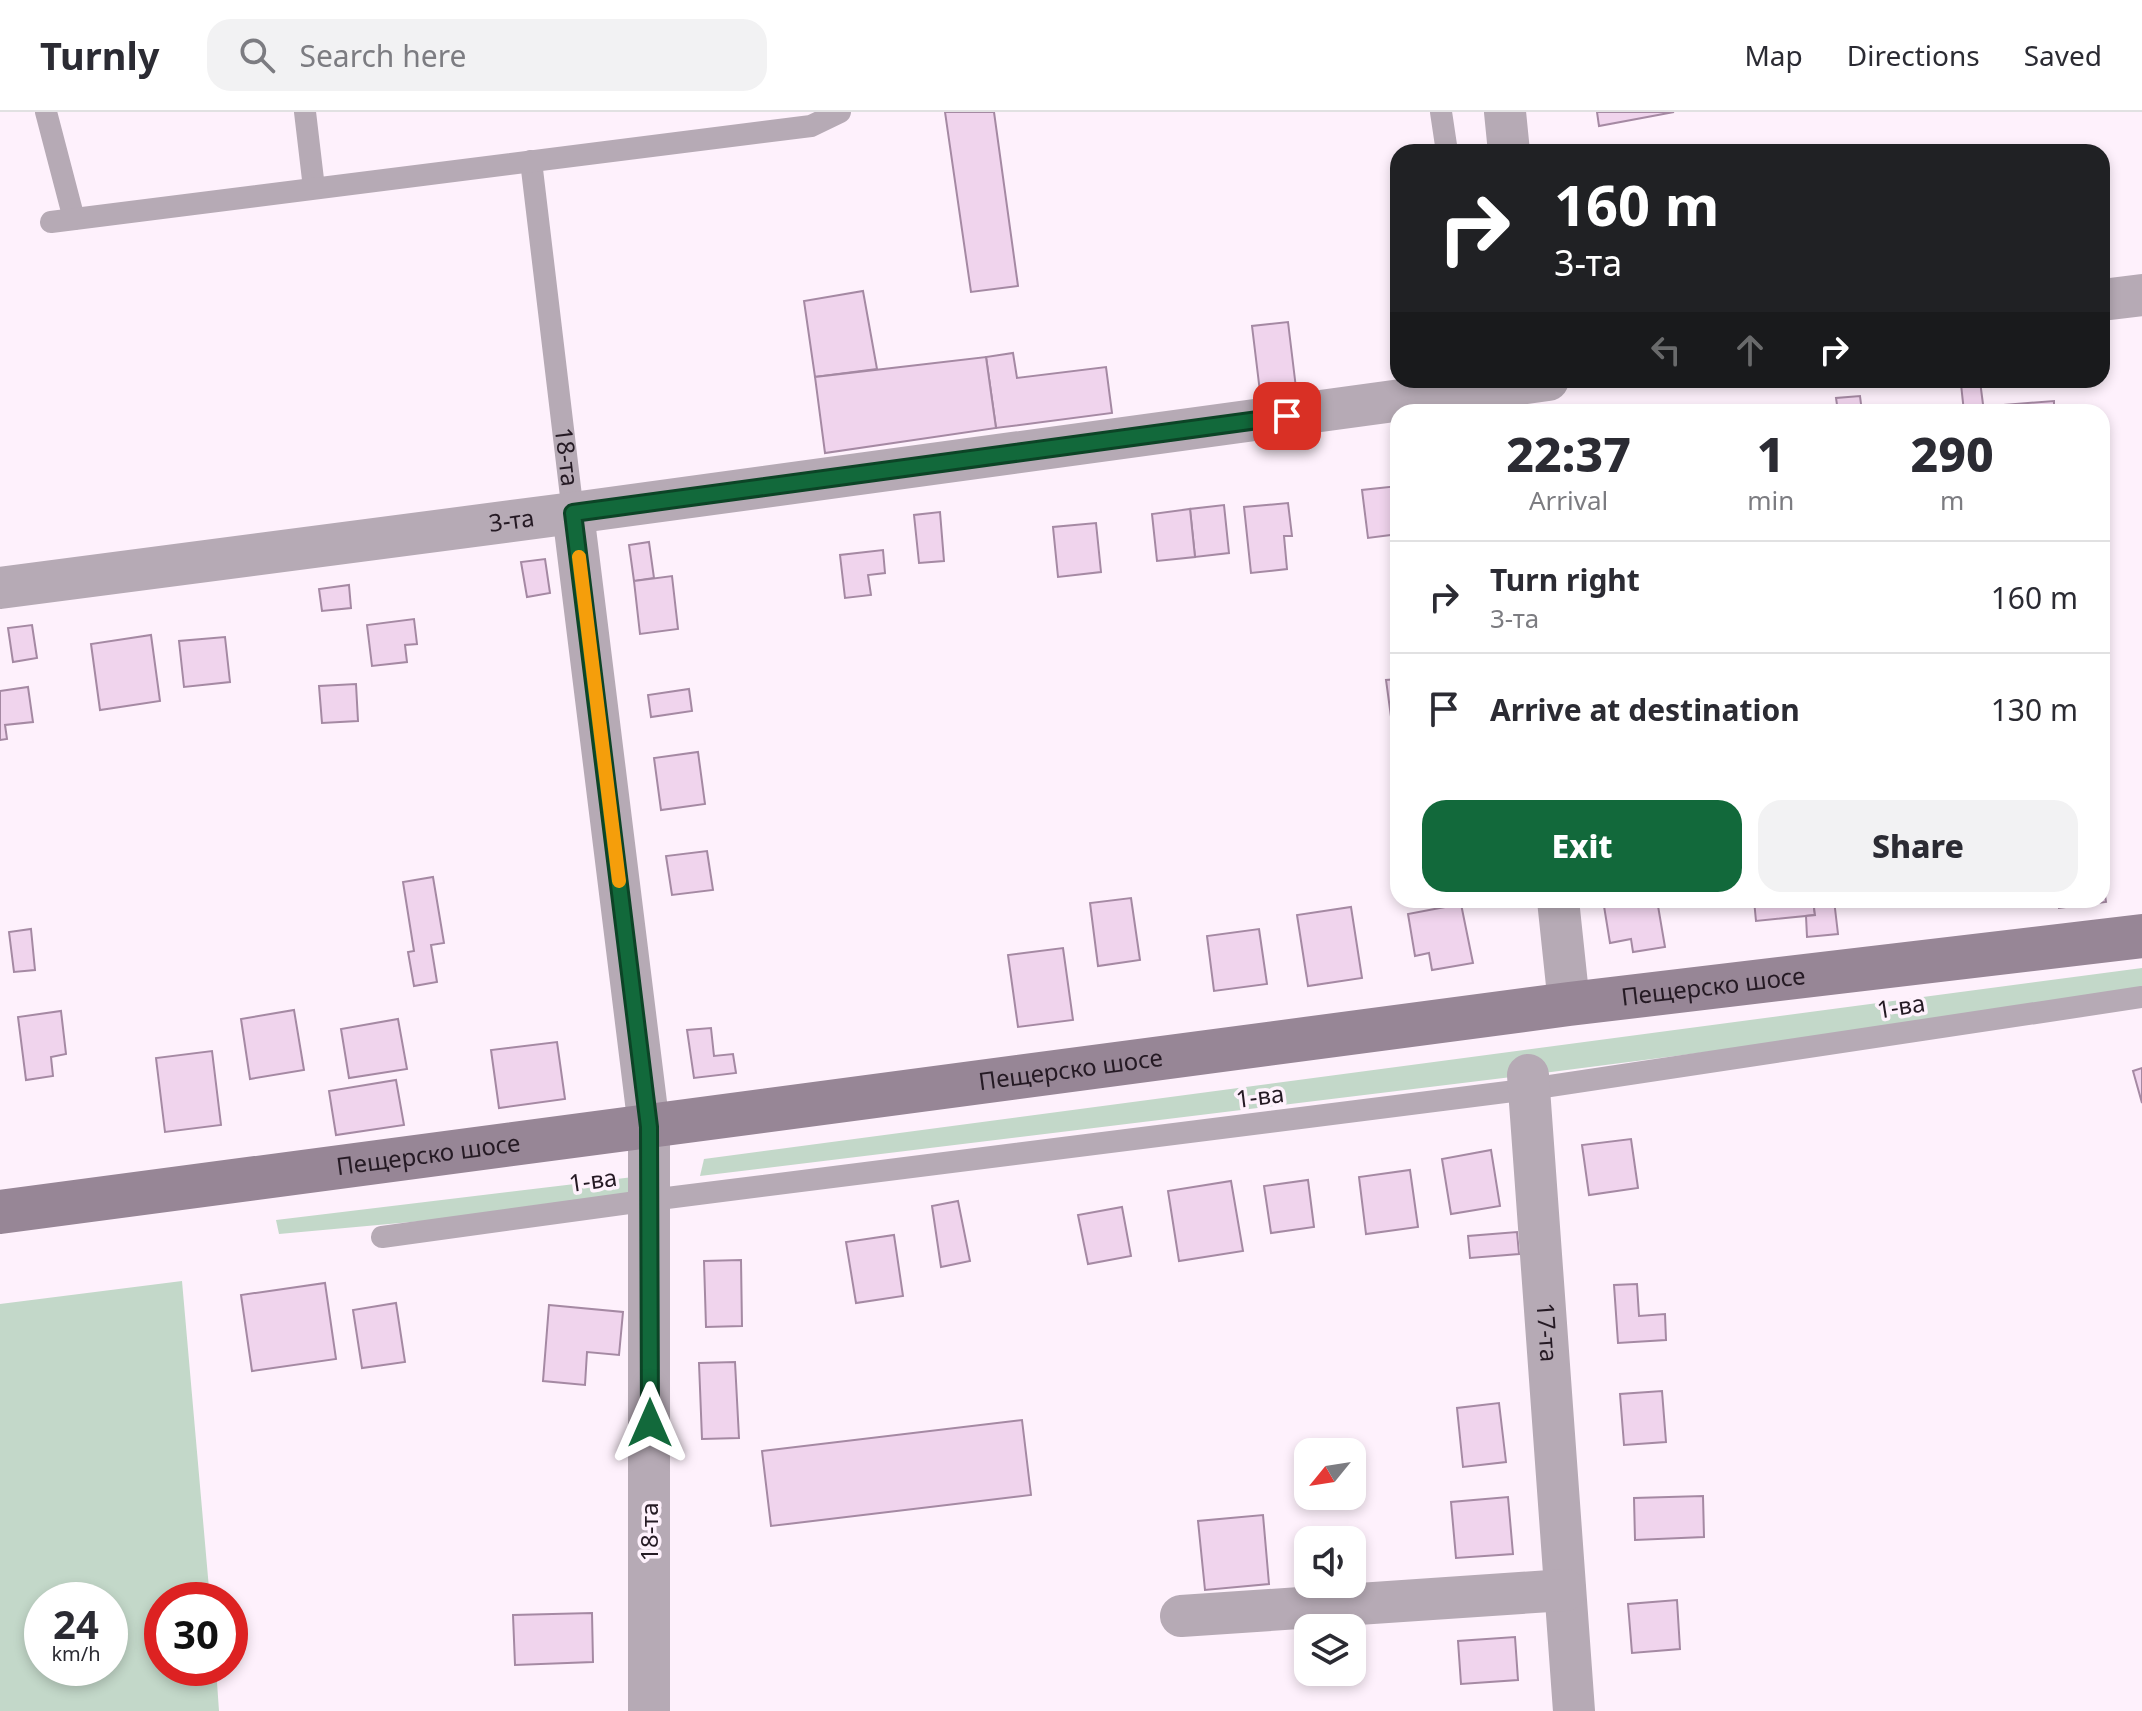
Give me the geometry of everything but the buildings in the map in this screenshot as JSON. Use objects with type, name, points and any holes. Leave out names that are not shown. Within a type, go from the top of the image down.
[{"type":"main road","name":"Пещерско шосе","points":[[0,1212],[1569,1004],[2142,936]]},
{"type":"street","points":[[1505,112],[1508,144]]},
{"type":"street","points":[[2110,299],[2142,295]]},
{"type":"street","name":"3-та","points":[[1399,404],[1505,390]]},
{"type":"street","name":"3-та","points":[[0,588],[1390,405]]},
{"type":"street","name":"18-та","points":[[573,513],[649,1127],[649,1711]]},
{"type":"street","points":[[1559,908],[1569,1004]]},
{"type":"street","name":"17-та","points":[[1529,1082],[1574,1711]]},
{"type":"street","points":[[1181,1616],[1565,1590]]},
{"type":"lane","points":[[46,112],[62,220],[811,126],[840,112]]},
{"type":"lane","points":[[305,112],[314,188]]},
{"type":"lane","points":[[1441,112],[1446,144]]},
{"type":"lane","name":"18-та","points":[[531,161],[573,513]]},
{"type":"lane","name":"1-ва","points":[[382,1237],[2142,997]]},
{"type":"green space","points":[[2142,968],[2142,996],[700,1176],[704,1159]]},
{"type":"green space","points":[[650,1175],[651,1200],[279,1234],[276,1220]]},
{"type":"green space","points":[[182,1281],[208,1582],[144,1582],[144,1686],[217,1686],[219,1711],[0,1711],[0,1304]]},
{"type":"slow traffic","points":[[579,557],[619,881]]},
{"type":"route","points":[[650,1423],[649,1127],[573,513],[1287,416]]}]
